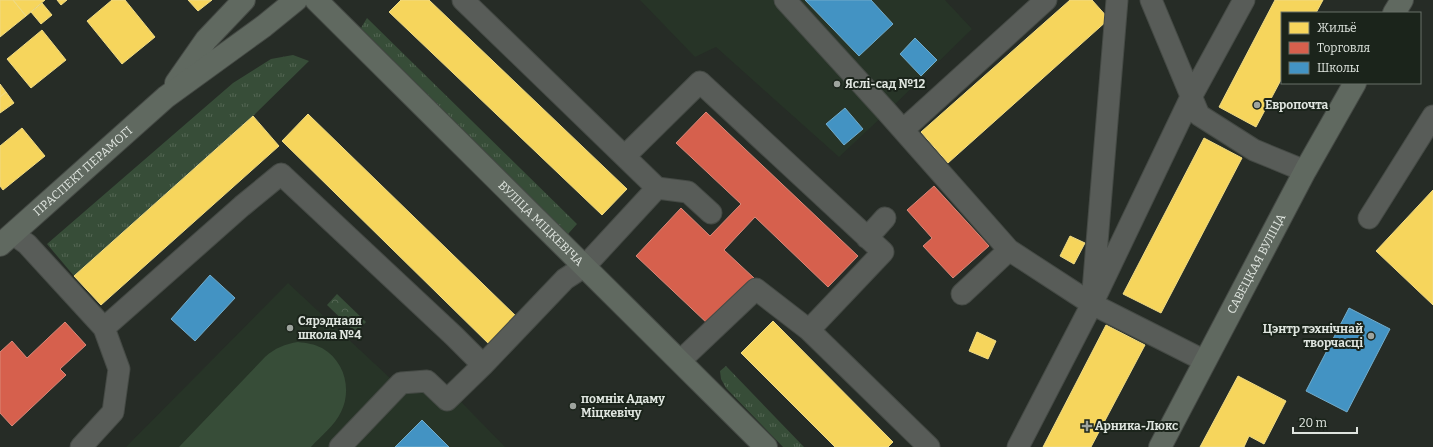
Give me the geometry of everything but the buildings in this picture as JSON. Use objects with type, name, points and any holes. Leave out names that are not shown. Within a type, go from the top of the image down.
[{"type":"main road","name":"ПРАСПЕКТ ПЕРАМОГІ","points":[[166,97],[206,40],[244,0]]},
{"type":"main road","name":"ПРАСПЕКТ ПЕРАМОГІ","points":[[7,240],[166,97],[264,26],[296,0]]},
{"type":"main road","name":"ВУЛІЦА МІЦКЕВІЧА","points":[[316,0],[766,447]]},
{"type":"main road","points":[[1395,12],[1402,0]]},
{"type":"main road","name":"САВЕЦКАЯ ВУЛІЦА","points":[[1160,447],[1305,171],[1354,84]]},
{"type":"lane","points":[[463,0],[657,188],[688,192],[711,213]]},
{"type":"lane","points":[[785,0],[887,112],[1009,250],[1092,304],[1205,361]]},
{"type":"lane","points":[[903,130],[1046,0]]},
{"type":"lane","points":[[1092,304],[1117,0]]},
{"type":"lane","points":[[1151,0],[1199,115],[1254,150],[1305,171]]},
{"type":"lane","points":[[1018,447],[1092,304],[1191,97],[1244,0]]},
{"type":"lane","points":[[625,156],[700,82],[883,252],[809,330]]},
{"type":"lane","points":[[1369,218],[1433,116]]},
{"type":"lane","points":[[104,328],[242,206],[281,174],[483,365]]},
{"type":"lane","points":[[340,447],[401,383],[427,381],[448,400],[565,279],[585,266],[657,188]]},
{"type":"lane","points":[[867,238],[885,218]]},
{"type":"lane","points":[[7,240],[27,244],[104,328],[119,368],[113,412],[81,447]]},
{"type":"lane","points":[[962,294],[1009,250]]},
{"type":"lane","points":[[680,361],[756,288],[809,330],[929,447]]},
{"type":"shaded area","name":"Яслі-сад №12","points":[[640,0],[945,0],[972,29],[839,157],[716,47],[695,57]]},
{"type":"shaded area","name":"Сярэднаяя школа №4","points":[[288,283],[390,378],[433,373],[505,447],[126,447]]},
{"type":"green space","points":[[367,18],[577,224],[568,234],[361,28]]},
{"type":"green space","points":[[293,55],[309,61],[253,116],[74,276],[47,244],[233,83],[271,59]]},
{"type":"green space","points":[[337,294],[366,322],[356,333],[327,305]]},
{"type":"green space","points":[[298,342],[307,343],[322,348],[330,354],[341,368],[346,386],[346,395],[341,412],[332,426],[311,447],[179,447],[265,357],[280,347]]},
{"type":"green space","points":[[726,366],[804,447],[783,447],[726,388],[721,379],[720,371]]},
{"type":"place","name":"Яслі-сад №12","points":[[837,84]]},
{"type":"place","name":"Европочта","points":[[1257,105]]},
{"type":"place","name":"Сярэднаяя школа №4","points":[[290,328]]},
{"type":"place","name":"Цэнтр тэхнічнай творчасці","points":[[1371,336]]},
{"type":"place","name":"помнік Адаму Міцкевічу","points":[[573,406]]},
{"type":"place","name":"Арника-Люкс","points":[[1087,426]]}]
